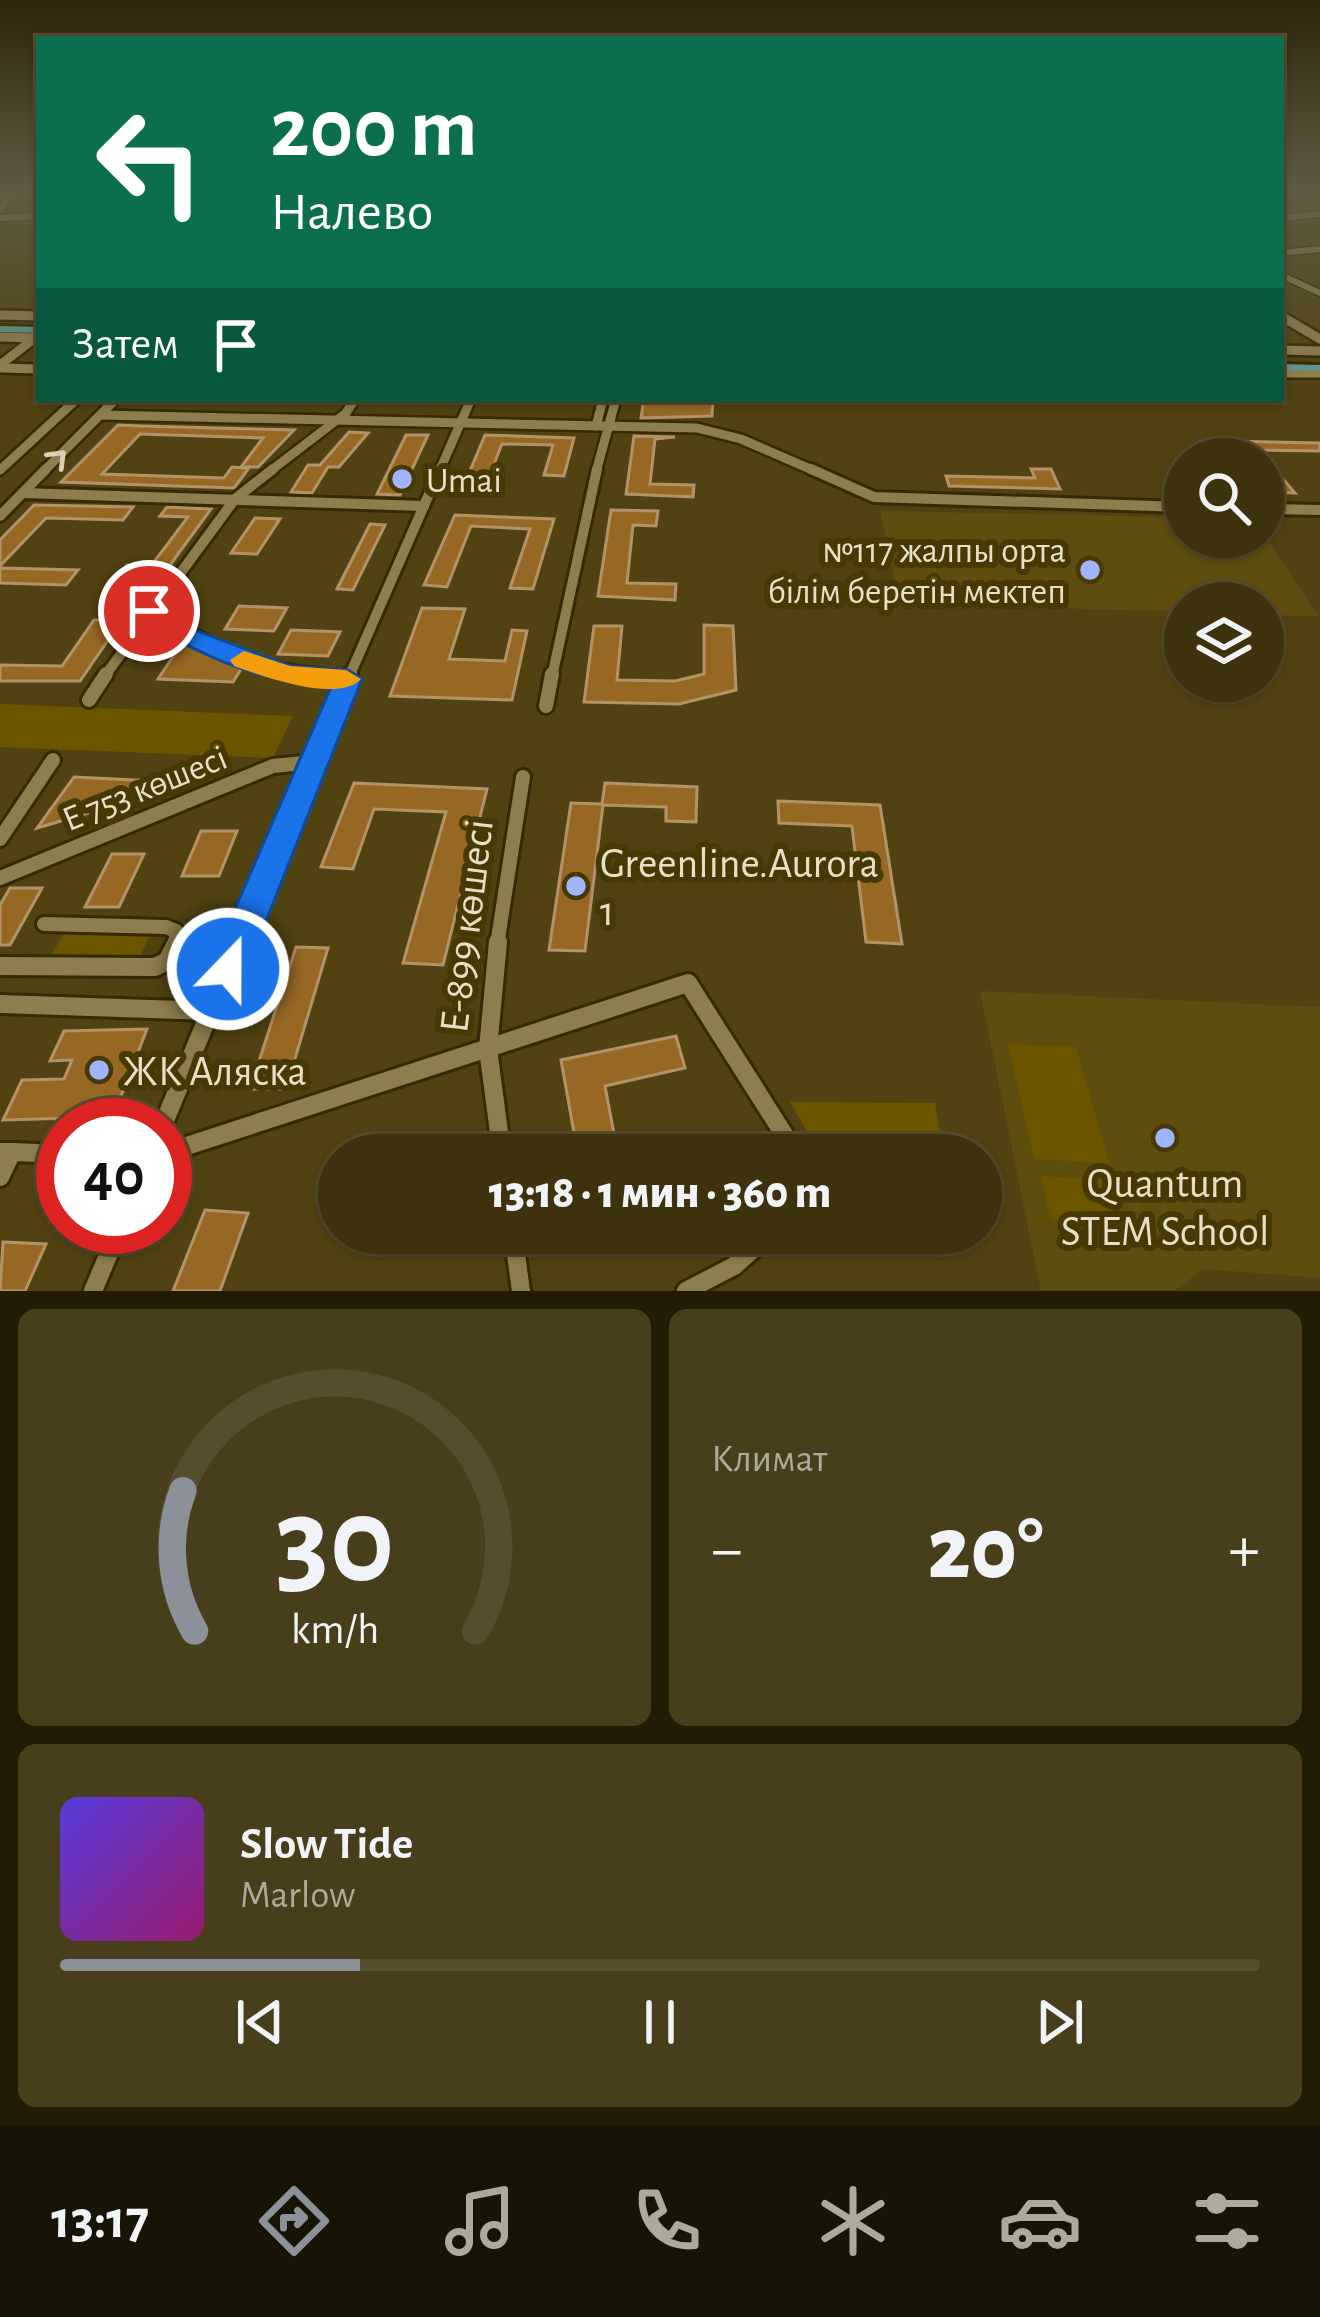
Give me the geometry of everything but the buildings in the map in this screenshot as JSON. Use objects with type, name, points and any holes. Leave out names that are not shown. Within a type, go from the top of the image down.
[{"type":"main road","points":[[0,326],[36,329]]},
{"type":"main road","points":[[1284,353],[1320,354]]},
{"type":"main road","points":[[1284,370],[1319,373]]},
{"type":"street","points":[[1284,276],[1319,292]]},
{"type":"street","points":[[1284,318],[1320,339]]},
{"type":"street","points":[[0,366],[36,331]]},
{"type":"street","points":[[0,366],[36,369]]},
{"type":"street","points":[[0,470],[74,402]]},
{"type":"street","points":[[0,516],[113,402]]},
{"type":"street","points":[[89,700],[149,611],[235,500],[352,402]]},
{"type":"street","points":[[174,1098],[348,679],[470,402]]},
{"type":"street","points":[[604,402],[604,426]]},
{"type":"street","points":[[546,706],[604,426],[615,402]]},
{"type":"street","points":[[101,415],[697,428],[741,439],[874,497],[1164,506]]},
{"type":"street","points":[[23,493],[424,506]]},
{"type":"street","points":[[1284,509],[1320,510]]},
{"type":"street","points":[[149,611],[188,637],[287,675],[348,679]]},
{"type":"street","points":[[0,839],[52,760]]},
{"type":"street","name":"Е 753 көшесі","points":[[0,878],[273,766],[314,761]]},
{"type":"street","name":"Е-899 көшесі","points":[[499,1134],[488,1049],[490,992],[523,777]]},
{"type":"street","points":[[0,966],[155,967],[167,961],[178,938],[176,931],[166,927],[44,924]]},
{"type":"street","points":[[192,1144],[688,983],[784,1134]]},
{"type":"street","points":[[0,1004],[210,1011]]},
{"type":"street","points":[[0,1178],[6,1152],[36,1153]]},
{"type":"street","points":[[93,1291],[109,1254]]},
{"type":"street","points":[[516,1254],[521,1291]]},
{"type":"street","points":[[686,1291],[747,1254]]},
{"type":"shaded area","name":"№117 жалпы орта білім беретін мектеп","points":[[880,511],[1164,517],[1164,558],[1280,558],[1318,616],[1284,615],[1284,582],[1164,582],[1164,611],[900,603]]},
{"type":"shaded area","points":[[0,704],[293,716],[273,758],[0,747]]},
{"type":"shaded area","points":[[64,933],[149,937],[137,962],[49,959]]},
{"type":"shaded area","name":"Quantum STEM School","points":[[980,991],[1320,1007],[1320,1278],[1203,1269],[1175,1291],[1041,1291]]},
{"type":"shaded area","points":[[1008,1044],[1076,1047],[1109,1163],[1034,1159]]},
{"type":"shaded area","points":[[790,1102],[935,1103],[940,1134],[809,1134]]},
{"type":"shaded area","points":[[1041,1176],[1109,1180],[1121,1223],[1050,1219]]},
{"type":"slow traffic","points":[[244,660],[287,675],[346,679]]},
{"type":"place","name":"Umai","points":[[402,479]]},
{"type":"place","name":"№117 жалпы орта білім беретін мектеп","points":[[1090,570]]},
{"type":"place","name":"Greenline.Aurora 1","points":[[576,886]]},
{"type":"place","name":"ЖК Аляска","points":[[99,1070]]},
{"type":"place","name":"Quantum STEM School","points":[[1165,1138]]},
{"type":"route","points":[[149,611],[188,637],[287,675],[348,679],[228,969]]}]
